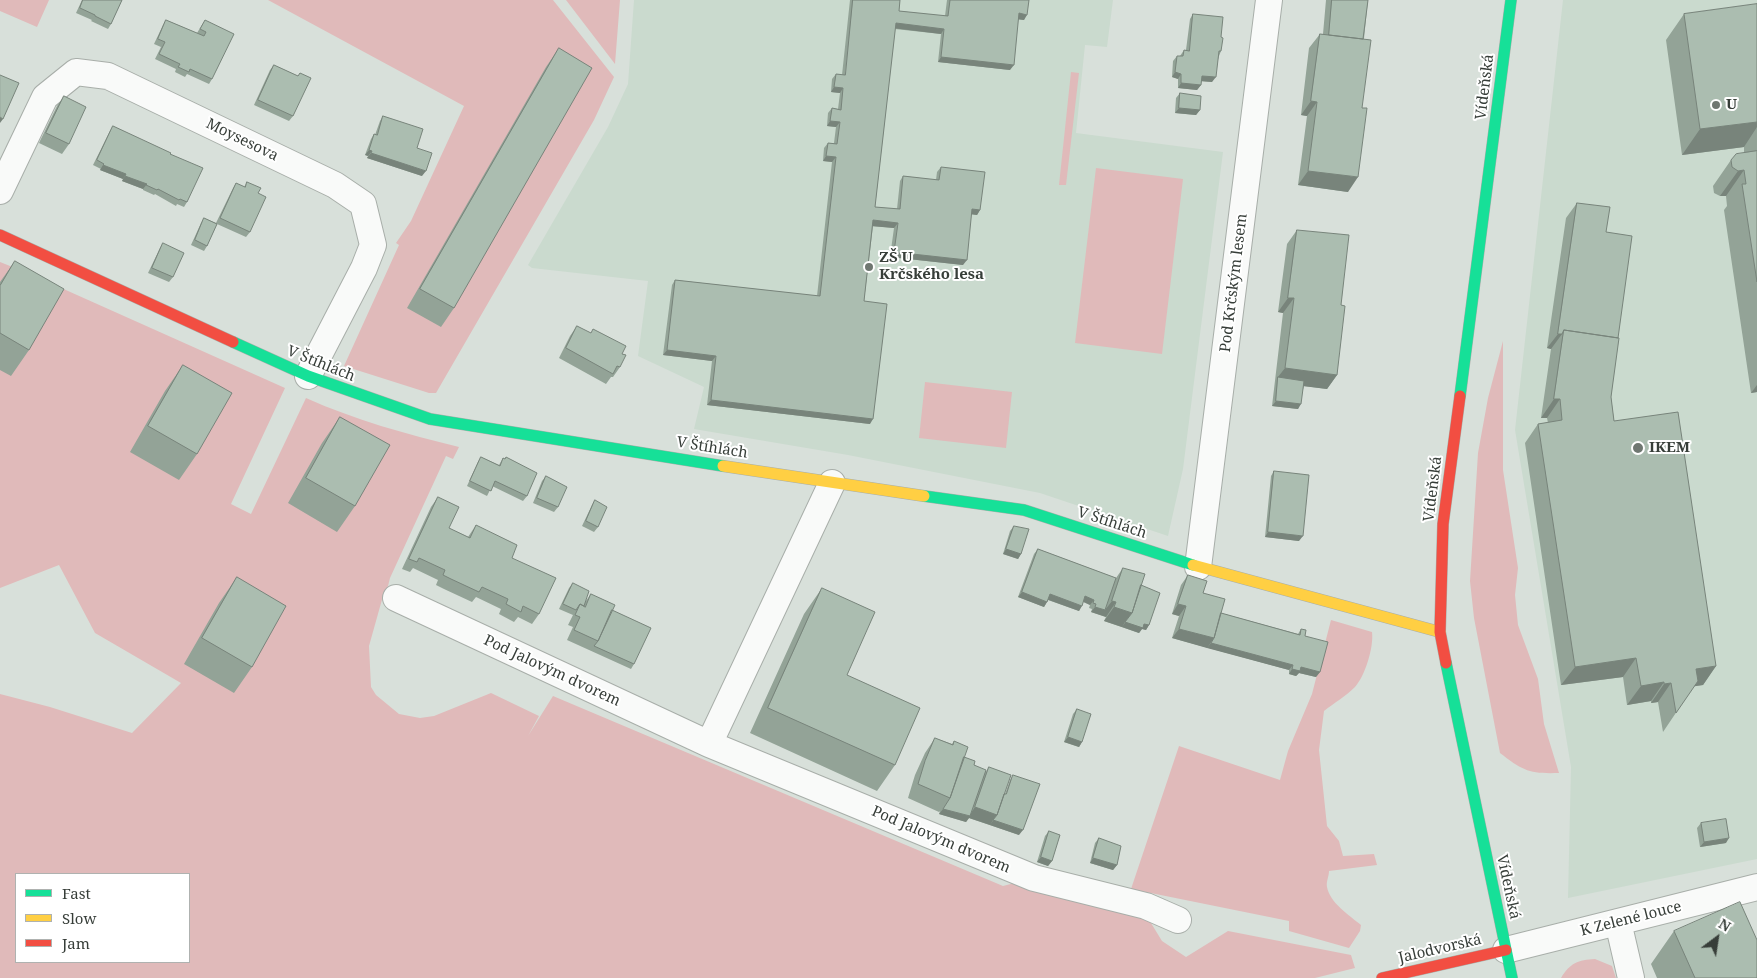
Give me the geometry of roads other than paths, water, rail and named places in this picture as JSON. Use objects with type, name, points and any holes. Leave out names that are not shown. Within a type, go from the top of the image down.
[{"type":"street","name":"Pod Krčským lesem","points":[[1198,567],[1269,0]]},
{"type":"street","name":"Vídeňská","points":[[1510,0],[1484,216],[1443,524],[1440,632],[1512,978]]},
{"type":"street","name":"Moysesova","points":[[0,191],[45,97],[76,72],[108,76],[335,185],[363,204],[373,245],[364,268],[308,376]]},
{"type":"street","name":"V Štíhlách","points":[[0,235],[308,376],[430,419],[1024,510],[1198,567],[1440,632]]},
{"type":"street","points":[[709,744],[832,482]]},
{"type":"street","name":"Pod Jalovým dvorem","points":[[396,598],[709,744],[1034,878],[1146,906],[1178,920]]},
{"type":"street","name":"K Zelené louce","points":[[1506,950],[1757,888]]},
{"type":"street","points":[[1618,922],[1631,978]]},
{"type":"street","name":"Jalodvorská","points":[[1382,978],[1506,950]]},
{"type":"place","name":"U","points":[[1716,105]]},
{"type":"place","name":"ZŠ U Krčského lesa","points":[[869,267]]},
{"type":"place","name":"IKEM","points":[[1638,448]]}]
